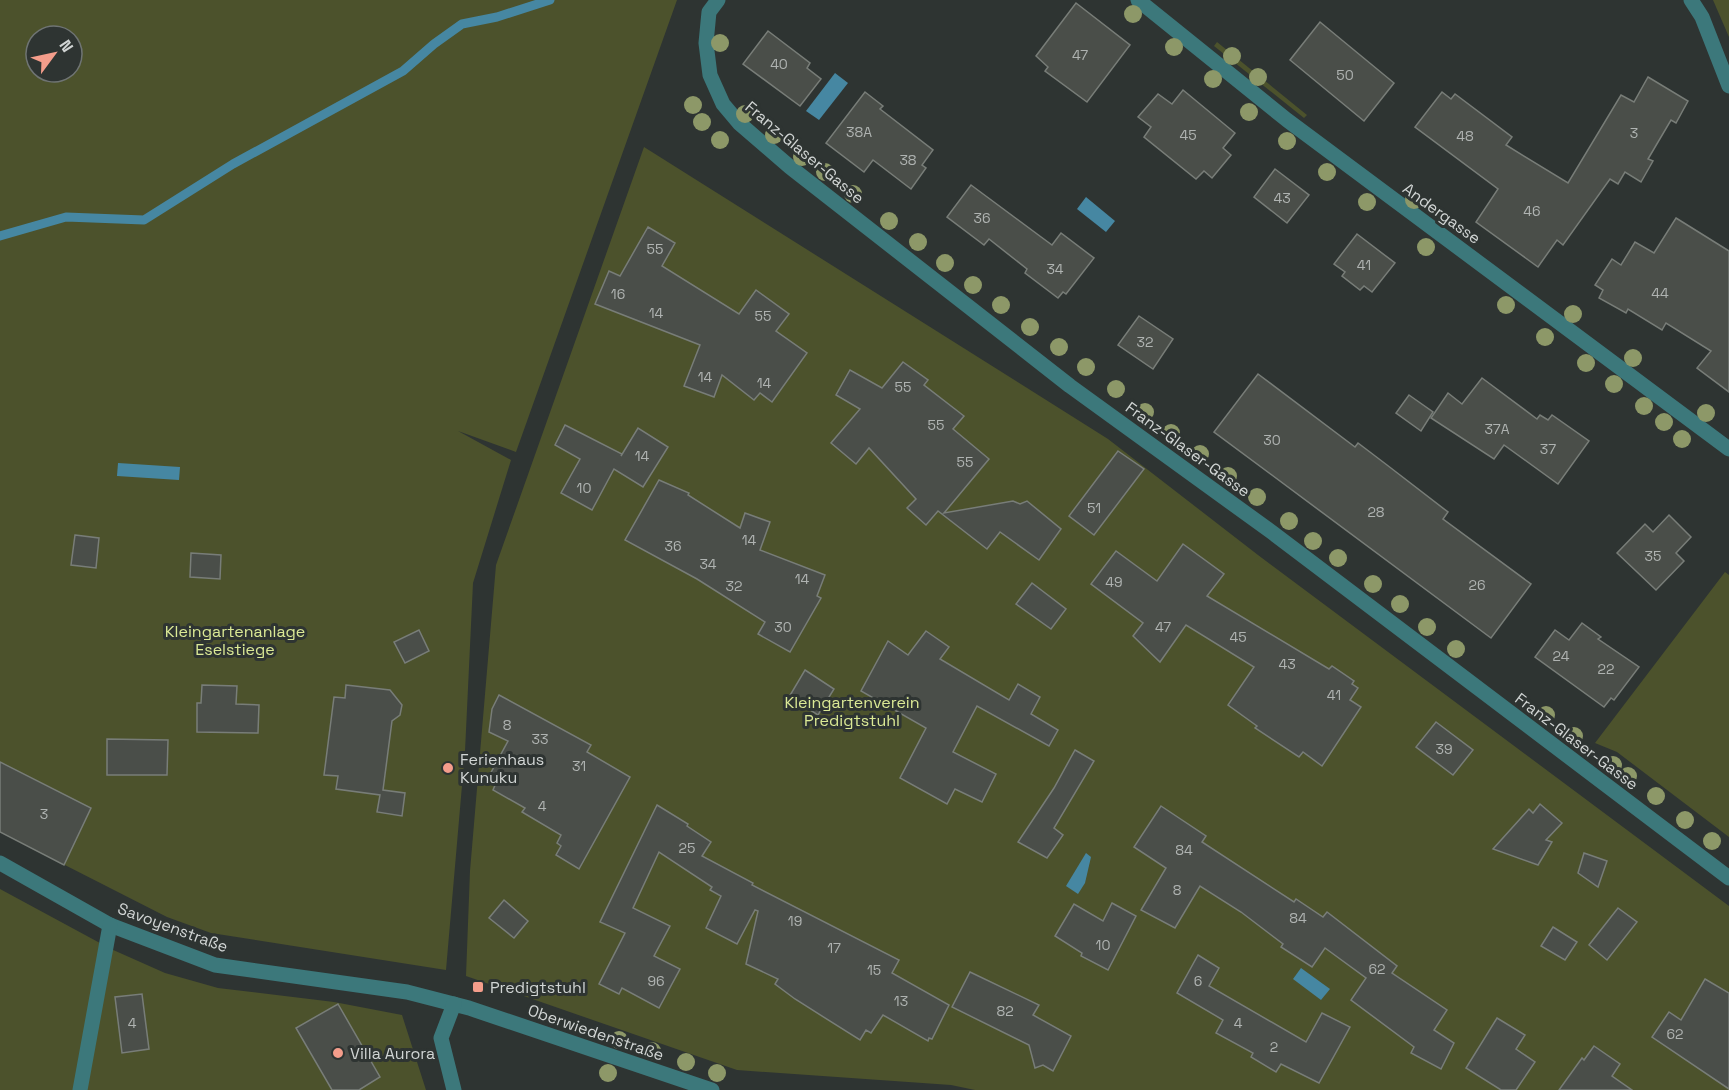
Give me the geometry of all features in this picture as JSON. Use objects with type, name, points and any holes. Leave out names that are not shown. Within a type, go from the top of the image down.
[{"type":"street","name":"Franz-Glaser-Gasse","points":[[718,0],[709,12],[706,43],[710,75],[723,104],[739,123],[790,167],[1070,386],[1273,533],[1729,878]]},
{"type":"street","name":"Andergasse","points":[[1138,0],[1287,120],[1729,449]]},
{"type":"street","points":[[1691,0],[1702,17],[1729,86]]},
{"type":"street","name":"Savoyenstraße","points":[[0,863],[110,925],[215,965],[407,992],[462,1006]]},
{"type":"street","points":[[80,1090],[110,925]]},
{"type":"street","points":[[454,1090],[441,1038],[462,1006]]},
{"type":"street","name":"Oberwiedenstraße","points":[[462,1006],[712,1090]]},
{"type":"green space","name":"Kleingartenanlage Eselstiege","points":[[0,0],[677,0],[516,452],[458,431],[511,460],[473,583],[465,751],[446,970],[211,933],[167,917],[0,832]]},
{"type":"green space","points":[[1713,0],[1729,0],[1729,37]]},
{"type":"green space","points":[[1217,42],[1307,115],[1304,118],[1214,46]]},
{"type":"green space","name":"Kleingartenverein Predigtstuhl","points":[[644,147],[1108,439],[1258,555],[1729,906],[1729,1090],[975,1090],[951,1085],[737,1070],[466,976],[470,871],[496,565]]},
{"type":"green space","points":[[1725,572],[1729,575],[1729,837],[1617,752],[1595,743]]},
{"type":"green space","points":[[0,889],[111,949],[165,973],[218,988],[334,1002],[402,1015],[426,1090],[0,1090]]},
{"type":"water","points":[[835,73],[848,83],[819,120],[806,111]]},
{"type":"water","points":[[1086,197],[1115,221],[1106,232],[1077,209]]},
{"type":"water","points":[[118,463],[180,467],[179,480],[117,476]]},
{"type":"water","points":[[1086,853],[1091,857],[1085,883],[1078,894],[1066,886]]},
{"type":"water","points":[[1301,968],[1330,989],[1321,1000],[1293,979]]},
{"type":"building","points":[[1076,3],[1130,45],[1087,102],[1045,71],[1048,67],[1036,56]]},
{"type":"building","points":[[1320,22],[1394,83],[1364,121],[1290,60]]},
{"type":"building","points":[[768,31],[810,63],[807,68],[821,79],[800,106],[743,64]]},
{"type":"building","points":[[1648,77],[1688,101],[1676,123],[1671,120],[1648,159],[1653,161],[1641,182],[1625,172],[1618,184],[1610,179],[1563,245],[1557,240],[1538,267],[1476,222],[1498,189],[1415,127],[1442,92],[1451,99],[1455,94],[1512,137],[1506,145],[1568,183],[1621,95],[1634,102]]},
{"type":"building","points":[[1183,90],[1235,133],[1223,148],[1231,155],[1212,178],[1204,171],[1196,179],[1144,137],[1151,127],[1138,117],[1158,94],[1172,104]]},
{"type":"building","points":[[865,92],[883,106],[880,109],[933,150],[922,165],[926,168],[911,189],[873,160],[864,172],[826,143]]},
{"type":"building","points":[[1275,169],[1309,195],[1287,223],[1254,197]]},
{"type":"building","points":[[971,185],[1052,245],[1061,233],[1094,258],[1066,294],[1063,292],[1058,298],[1025,273],[1027,269],[989,239],[984,245],[947,217]]},
{"type":"building","points":[[1676,218],[1729,251],[1729,392],[1697,368],[1711,351],[1666,323],[1662,330],[1628,309],[1626,313],[1599,298],[1603,290],[1595,285],[1612,259],[1621,265],[1635,242],[1654,253]]},
{"type":"building","points":[[648,227],[675,243],[662,266],[739,314],[756,290],[789,314],[776,331],[807,353],[772,402],[760,393],[754,400],[722,375],[714,397],[684,386],[700,345],[595,304],[609,271],[620,276]]},
{"type":"building","points":[[1357,234],[1395,263],[1372,292],[1364,286],[1360,290],[1342,276],[1345,272],[1334,264]]},
{"type":"building","points":[[1139,316],[1173,339],[1153,369],[1118,345]]},
{"type":"building","points":[[903,362],[928,380],[924,385],[964,416],[953,429],[989,459],[944,513],[1013,501],[1020,504],[1027,501],[1061,529],[1039,560],[1000,532],[987,549],[938,511],[926,525],[907,508],[916,499],[869,448],[856,464],[831,443],[860,409],[836,395],[850,370],[882,388]]},
{"type":"building","points":[[1258,374],[1355,447],[1358,443],[1387,465],[1448,512],[1443,519],[1531,584],[1491,638],[1214,432]]},
{"type":"building","points":[[1482,378],[1537,419],[1540,415],[1548,420],[1552,415],[1589,441],[1558,484],[1504,445],[1494,459],[1431,418],[1448,393],[1462,404]]},
{"type":"building","points":[[1409,395],[1433,412],[1421,431],[1396,413]]},
{"type":"building","points":[[565,425],[622,454],[621,456],[638,428],[668,447],[643,487],[614,469],[592,510],[561,493],[580,459],[555,445]]},
{"type":"building","points":[[1118,451],[1144,469],[1094,535],[1069,516]]},
{"type":"building","points":[[659,480],[689,493],[688,495],[740,528],[745,513],[770,522],[760,550],[825,575],[817,596],[821,598],[790,652],[758,634],[765,622],[697,579],[625,540]]},
{"type":"building","points":[[1669,515],[1691,537],[1676,553],[1684,561],[1656,590],[1617,553],[1645,524],[1653,532]]},
{"type":"building","points":[[75,535],[99,538],[96,568],[71,565]]},
{"type":"building","points":[[1183,544],[1224,574],[1207,596],[1329,669],[1332,666],[1354,681],[1352,684],[1358,688],[1350,700],[1361,707],[1322,766],[1303,752],[1299,757],[1255,728],[1257,726],[1228,705],[1254,667],[1186,625],[1160,662],[1133,636],[1143,623],[1091,584],[1116,551],[1157,581]]},
{"type":"building","points":[[191,553],[221,555],[220,579],[190,577]]},
{"type":"building","points":[[1032,583],[1066,609],[1051,629],[1016,604]]},
{"type":"building","points":[[1582,623],[1601,637],[1598,639],[1639,667],[1614,700],[1611,698],[1604,707],[1535,657],[1555,630],[1569,640]]},
{"type":"building","points":[[419,630],[429,651],[405,663],[394,642]]},
{"type":"building","points":[[926,631],[949,647],[940,659],[1009,700],[1018,684],[1040,697],[1031,714],[1058,730],[1049,746],[977,706],[953,752],[996,774],[982,802],[955,789],[947,804],[900,778],[926,728],[861,691],[888,641],[908,655]]},
{"type":"building","points":[[805,670],[834,689],[818,715],[789,697]]},
{"type":"building","points":[[202,685],[237,686],[236,704],[259,705],[258,733],[197,732],[197,703],[201,703]]},
{"type":"building","points":[[346,685],[390,690],[402,705],[400,715],[392,721],[383,790],[405,793],[402,816],[377,812],[380,795],[336,789],[338,776],[324,775],[334,697],[345,698]]},
{"type":"building","points":[[499,695],[591,745],[587,752],[630,777],[579,869],[556,855],[561,846],[557,843],[561,835],[522,812],[525,808],[493,790],[496,783],[488,778],[508,741],[489,732],[492,709]]},
{"type":"building","points":[[1436,722],[1473,750],[1453,775],[1416,747]]},
{"type":"building","points":[[107,739],[168,740],[167,775],[107,775]]},
{"type":"building","points":[[1075,750],[1094,761],[1054,828],[1063,835],[1047,858],[1018,842],[1054,788]]},
{"type":"building","points":[[0,762],[91,808],[64,865],[0,832]]},
{"type":"building","points":[[1540,804],[1562,823],[1546,840],[1552,842],[1538,865],[1493,849],[1529,809],[1533,813]]},
{"type":"building","points":[[657,805],[688,824],[687,826],[711,842],[702,856],[753,883],[752,885],[899,960],[892,973],[949,1005],[932,1039],[929,1038],[928,1041],[883,1015],[871,1033],[866,1030],[860,1040],[795,999],[775,984],[778,979],[746,964],[758,911],[755,910],[737,944],[706,928],[721,896],[710,890],[712,887],[659,852],[633,908],[670,926],[654,956],[680,969],[659,1008],[622,988],[619,994],[599,984],[625,933],[600,922]]},
{"type":"building","points":[[1161,806],[1206,836],[1202,842],[1294,902],[1296,899],[1323,917],[1327,912],[1397,966],[1392,973],[1447,1010],[1434,1030],[1454,1043],[1441,1069],[1411,1053],[1414,1047],[1351,1000],[1366,978],[1325,948],[1312,967],[1281,947],[1283,944],[1241,912],[1200,886],[1175,928],[1141,910],[1166,868],[1134,847]]},
{"type":"building","points":[[1584,853],[1607,861],[1598,887],[1578,873]]},
{"type":"building","points":[[504,900],[528,921],[514,938],[489,918]]},
{"type":"building","points":[[1112,903],[1136,916],[1108,970],[1081,956],[1082,953],[1055,936],[1074,904],[1103,921]]},
{"type":"building","points":[[1618,908],[1637,922],[1607,960],[1589,945]]},
{"type":"building","points":[[1553,927],[1577,942],[1565,960],[1541,946]]},
{"type":"building","points":[[1198,955],[1219,968],[1209,986],[1306,1042],[1322,1013],[1350,1027],[1319,1083],[1281,1064],[1276,1072],[1251,1057],[1253,1053],[1216,1033],[1223,1020],[1177,993]]},
{"type":"building","points":[[970,972],[1039,1005],[1033,1015],[1071,1036],[1053,1071],[1043,1065],[1035,1068],[1029,1045],[952,1007]]},
{"type":"building","points":[[1705,979],[1729,993],[1729,1089],[1652,1037],[1669,1012],[1681,1020]]},
{"type":"building","points":[[142,994],[149,1049],[122,1053],[115,997]]},
{"type":"building","name":"Villa Aurora","points":[[338,1004],[380,1077],[359,1090],[332,1090],[296,1028]]},
{"type":"building","points":[[1497,1018],[1525,1035],[1516,1049],[1535,1062],[1516,1090],[1501,1090],[1466,1068]]},
{"type":"building","points":[[1594,1046],[1620,1064],[1612,1076],[1632,1090],[1559,1090],[1582,1058],[1584,1060]]},
{"type":"waterway","points":[[0,236],[66,217],[144,220],[233,164],[403,71],[434,44],[462,24],[497,17],[550,0]]},
{"type":"place","name":"Ferienhaus Kunuku","points":[[448,768]]},
{"type":"place","name":"Predigtstuhl","points":[[478,987]]},
{"type":"place","name":"Villa Aurora","points":[[338,1053]]}]
